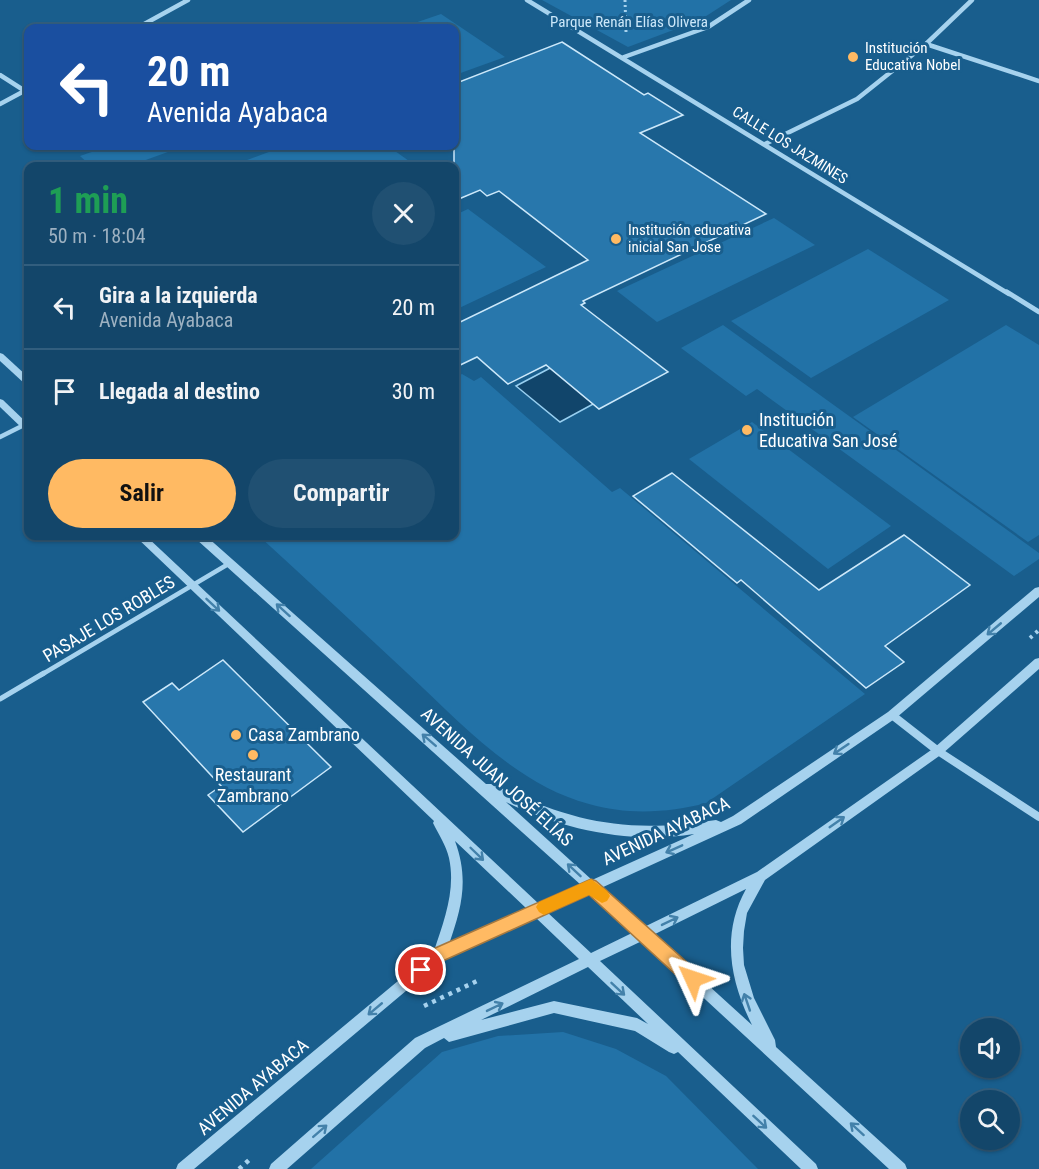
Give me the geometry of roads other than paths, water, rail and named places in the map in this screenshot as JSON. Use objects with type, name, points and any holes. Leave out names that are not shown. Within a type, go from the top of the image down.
[{"type":"street","points":[[144,24],[188,0]]},
{"type":"street","name":"CALLE LOS JAZMINES","points":[[527,0],[624,57],[1039,312]]},
{"type":"street","points":[[624,57],[708,27],[750,0]]},
{"type":"street","points":[[765,144],[857,99],[926,44],[972,0]]},
{"type":"street","points":[[926,44],[1039,81]]},
{"type":"street","points":[[0,75],[24,89]]},
{"type":"street","points":[[0,104],[24,91]]},
{"type":"street","points":[[1032,308],[1039,303]]},
{"type":"street","points":[[0,356],[24,378]]},
{"type":"street","points":[[0,402],[24,425]]},
{"type":"street","points":[[144,540],[811,1169]]},
{"type":"street","name":"AVENIDA JUAN JOSÉ ELÍAS","points":[[205,540],[476,781],[900,1169]]},
{"type":"street","name":"AVENIDA AYABACA","points":[[183,1169],[439,955],[737,820],[892,715],[1039,591]]},
{"type":"street","points":[[276,1169],[420,1043],[760,876],[938,751],[1039,662]]},
{"type":"street","points":[[892,715],[938,751],[1039,817]]},
{"type":"street","points":[[476,781],[524,806],[602,830],[648,834],[688,831],[737,820]]},
{"type":"street","points":[[425,803],[450,840],[459,865],[453,913],[439,955]]},
{"type":"street","points":[[760,876],[741,912],[737,943],[739,975],[748,1007],[774,1054]]},
{"type":"street","points":[[420,1043],[554,1007],[637,1025],[693,1059]]},
{"type":"lane","points":[[0,437],[24,428]]},
{"type":"lane","name":"PASAJE LOS ROBLES","points":[[0,699],[231,562]]},
{"type":"place","name":"Institución Educativa Nobel","points":[[853,57]]},
{"type":"place","name":"Institución educativa inicial San Jose","points":[[616,239]]},
{"type":"place","name":"Institución Educativa San José","points":[[747,430]]},
{"type":"place","name":"Casa Zambrano","points":[[236,735]]},
{"type":"place","name":"Restaurant Zambrano","points":[[253,755]]},
{"type":"park label","name":"Parque Renán Elías Olivera","points":[[629,22]]}]
